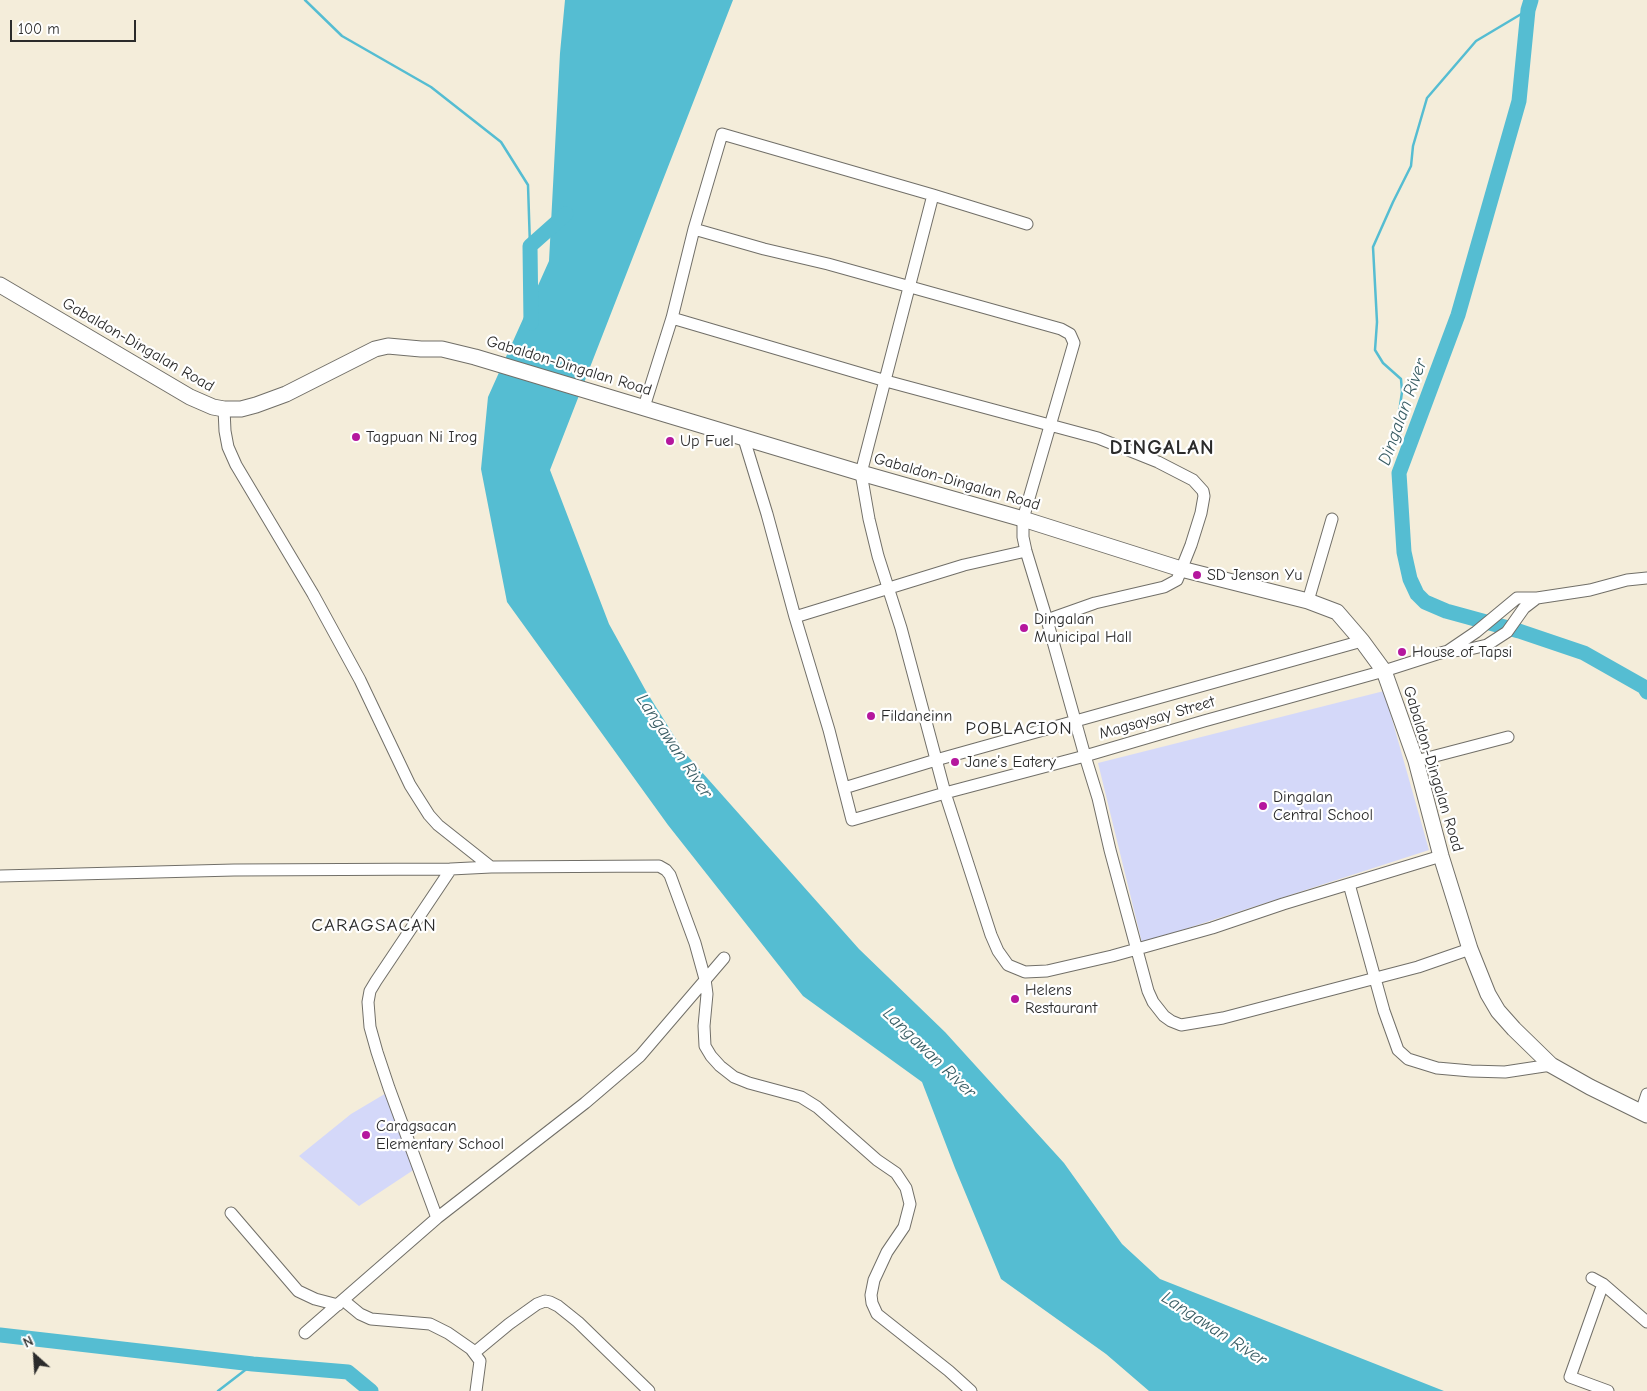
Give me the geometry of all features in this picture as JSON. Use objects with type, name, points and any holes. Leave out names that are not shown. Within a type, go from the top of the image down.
[{"type":"main road","name":"Gabaldon-Dingalan Road","points":[[0,285],[190,397],[208,406],[224,410],[241,409],[286,394],[374,349],[388,346],[442,349],[475,356],[860,473],[1023,519],[1181,569],[1308,601],[1337,612],[1384,671],[1416,762],[1441,856],[1470,949],[1482,981],[1498,1011],[1551,1065],[1644,1113]]},
{"type":"street","points":[[644,407],[672,318],[694,229],[722,134],[1027,224]]},
{"type":"street","points":[[933,195],[886,381],[860,473],[878,556],[901,628],[945,792],[991,935],[998,951],[1008,965],[1026,972],[1047,971],[1136,949],[1212,928],[1283,904],[1441,856]]},
{"type":"street","points":[[694,229],[1061,329],[1070,334],[1074,343],[1023,519],[1022,530],[1026,551],[1084,756],[1098,798],[1148,991],[1153,1002],[1171,1022],[1181,1025],[1223,1018],[1418,967],[1470,949]]},
{"type":"street","points":[[672,318],[886,381],[1098,438],[1158,462],[1193,480],[1204,496],[1191,545],[1177,580],[1164,587],[1095,603],[1047,620]]},
{"type":"street","points":[[224,410],[228,447],[236,465],[313,594],[360,680],[421,804],[438,825],[491,866]]},
{"type":"street","points":[[744,438],[813,673],[844,788]]},
{"type":"street","points":[[1308,601],[1332,518]]},
{"type":"street","points":[[795,616],[964,566],[1026,551]]},
{"type":"street","points":[[1448,651],[1476,632],[1517,598],[1537,598],[1590,590],[1627,580],[1647,578]]},
{"type":"street","points":[[1448,651],[1466,650],[1487,645],[1507,632],[1524,608],[1537,598]]},
{"type":"street","name":"Magsaysay Street","points":[[1362,641],[936,760],[844,788],[852,820],[945,792],[1084,756],[1384,671],[1448,651]]},
{"type":"street","points":[[1416,762],[1508,737]]},
{"type":"street","points":[[0,876],[234,870],[450,869],[491,866],[659,866],[666,870],[670,876],[695,943],[705,979],[707,994],[703,1037],[705,1046],[720,1066],[734,1077],[801,1097],[817,1107],[877,1160],[896,1173],[906,1188],[910,1204],[904,1227],[887,1252],[874,1280],[871,1295],[872,1303],[877,1314],[949,1371],[971,1391]]},
{"type":"street","points":[[437,1218],[380,1061],[370,1027],[368,1002],[370,991],[376,981],[450,869]]},
{"type":"street","points":[[1349,884],[1384,1011],[1398,1050],[1408,1058],[1437,1068],[1506,1072],[1551,1065]]},
{"type":"street","points":[[304,1333],[437,1218],[585,1103],[640,1056],[724,958]]},
{"type":"street","points":[[1644,1113],[1647,1094]]},
{"type":"street","points":[[231,1213],[298,1291],[315,1298],[341,1302],[371,1319],[430,1324],[448,1333],[471,1349],[480,1362],[476,1391]]},
{"type":"street","points":[[1592,1278],[1603,1284],[1647,1322]]},
{"type":"street","points":[[1603,1284],[1570,1377],[1608,1391]]},
{"type":"street","points":[[474,1353],[537,1304],[550,1302],[578,1322],[649,1391]]},
{"type":"shaded area","name":"Dingalan Central School","points":[[1384,691],[1429,850],[1142,943],[1098,763]]},
{"type":"shaded area","name":"Caragsacan Elementary School","points":[[388,1092],[421,1165],[359,1206],[299,1156],[351,1114]]},
{"type":"water","points":[[565,0],[733,0],[550,470],[609,624],[646,691],[684,752],[859,949],[945,1032],[1064,1163],[1122,1244],[1160,1279],[1444,1391],[1149,1391],[1106,1354],[1001,1279],[922,1082],[803,996],[668,825],[507,602],[481,469],[488,397],[549,261],[560,53]]},
{"type":"waterway","points":[[305,0],[342,36],[431,87],[501,142],[528,185],[530,246]]},
{"type":"waterway","name":"Dingalan River","points":[[1531,0],[1528,10],[1519,101],[1458,315],[1399,473],[1404,552],[1410,579],[1417,594],[1425,602],[1446,611],[1519,631],[1584,653],[1644,687],[1647,692]]},
{"type":"waterway","points":[[1407,452],[1395,423],[1399,413],[1402,392],[1401,379],[1383,363],[1375,350],[1377,322],[1373,247],[1411,166],[1413,146],[1427,98],[1476,41],[1528,10]]},
{"type":"waterway","name":"Langawan River","points":[[531,323],[530,246],[566,214]]},
{"type":"waterway","points":[[0,1335],[253,1364],[348,1372],[371,1391]]},
{"type":"waterway","points":[[218,1391],[253,1364]]},
{"type":"place","name":"Tagpuan Ni Irog","points":[[356,437]]},
{"type":"place","name":"Up Fuel","points":[[670,441]]},
{"type":"place","name":"SD Jenson Yu","points":[[1197,575]]},
{"type":"place","name":"Dingalan Municipal Hall","points":[[1024,628]]},
{"type":"place","name":"House of Tapsi","points":[[1402,652]]},
{"type":"place","name":"Fildaneinn","points":[[871,716]]},
{"type":"place","name":"Jane’s Eatery","points":[[955,762]]},
{"type":"place","name":"Dingalan Central School","points":[[1263,806]]},
{"type":"place","name":"Helens Restaurant","points":[[1015,999]]},
{"type":"place","name":"Caragsacan Elementary School","points":[[366,1135]]},
{"type":"district","name":"DINGALAN","points":[[1162,448]]},
{"type":"district","name":"POBLACION","points":[[1019,729]]},
{"type":"district","name":"CARAGSACAN","points":[[374,926]]}]
